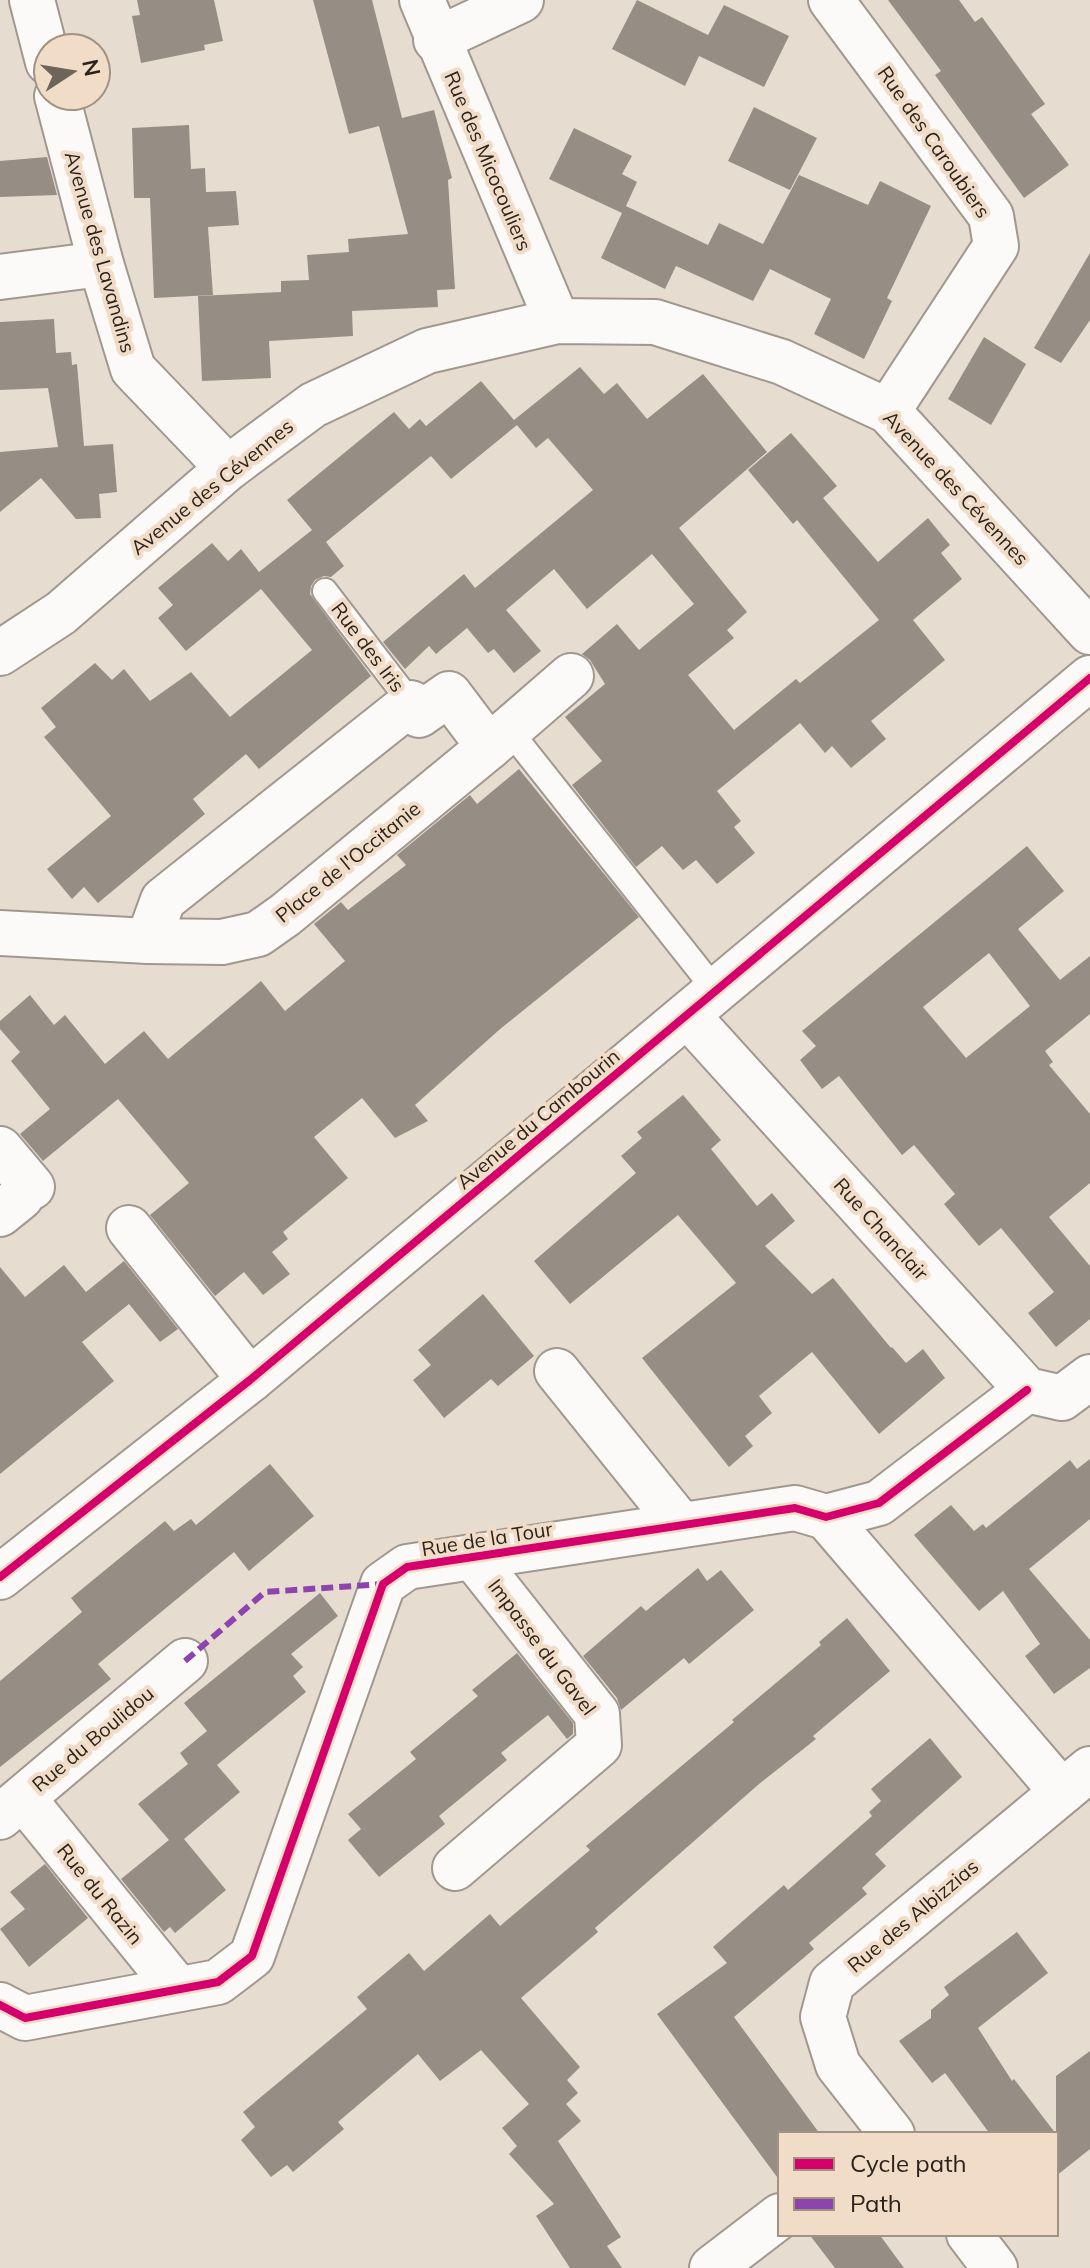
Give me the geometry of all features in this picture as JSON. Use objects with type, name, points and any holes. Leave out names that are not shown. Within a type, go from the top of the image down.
[{"type":"street","points":[[32,0],[40,32]]},
{"type":"street","points":[[429,20],[521,0]]},
{"type":"street","name":"Rue des Caroubiers","points":[[831,0],[991,216],[996,246],[888,411]]},
{"type":"street","name":"Rue des Micocouliers","points":[[429,20],[557,321]]},
{"type":"street","name":"Avenue des Lavandins","points":[[61,112],[101,264],[133,369],[228,468]]},
{"type":"street","points":[[0,277],[101,264]]},
{"type":"street","name":"Avenue des Cévennes","points":[[0,653],[61,613],[228,468],[313,405],[427,351],[557,321],[655,322],[782,362],[888,411],[1090,632]]},
{"type":"street","name":"Place de l'Occitanie","points":[[0,933],[222,942],[258,934],[285,915],[571,676]]},
{"type":"street","name":"Avenue du Cambourin","points":[[0,1577],[250,1380],[1090,678]]},
{"type":"street","points":[[148,941],[163,900],[411,703],[419,715],[449,694],[499,738]]},
{"type":"street","name":"Rue Chanclair","points":[[701,1003],[1027,1390]]},
{"type":"street","points":[[0,1149],[18,1199]]},
{"type":"street","points":[[129,1228],[250,1380]]},
{"type":"street","points":[[557,1371],[681,1525]]},
{"type":"street","points":[[1027,1390],[1062,1398],[1090,1377]]},
{"type":"street","name":"Rue de la Tour","points":[[0,2005],[25,2018],[218,1982],[252,1956],[383,1584],[407,1567],[795,1508],[826,1517],[879,1503],[1027,1390]]},
{"type":"street","points":[[826,1517],[1076,1781]]},
{"type":"street","name":"Impasse du Gavel","points":[[455,1868],[599,1745],[597,1714],[473,1557]]},
{"type":"street","name":"Rue du Boulidou","points":[[11,1807],[185,1661]]},
{"type":"street","name":"Rue des Albizzias","points":[[889,2132],[838,2065],[823,2017],[832,1983],[1076,1781]]},
{"type":"street","name":"Rue du Razin","points":[[11,1807],[178,1989]]},
{"type":"street","points":[[712,2268],[778,2218]]},
{"type":"street","points":[[971,2236],[995,2268]]},
{"type":"lane","name":"Rue des Iris","points":[[325,591],[411,703]]},
{"type":"lane","points":[[499,738],[701,1003]]},
{"type":"building","points":[[137,0],[214,0],[223,41],[204,45],[205,50],[141,63],[132,16],[140,15]]},
{"type":"building","points":[[313,0],[372,0],[402,118],[434,110],[452,178],[448,180],[455,289],[437,290],[438,307],[352,311],[353,336],[269,341],[271,378],[202,381],[198,296],[281,292],[281,281],[309,280],[307,255],[349,252],[348,239],[408,234],[379,126],[349,134]]},
{"type":"building","points":[[637,0],[708,35],[724,5],[789,36],[764,87],[699,56],[685,86],[612,49]]},
{"type":"building","points":[[888,0],[959,0],[975,22],[982,17],[1045,104],[1031,114],[1069,165],[1024,198],[935,75],[941,71]]},
{"type":"building","points":[[754,107],[817,138],[790,190],[728,161]]},
{"type":"building","points":[[189,125],[191,169],[205,168],[206,192],[236,191],[239,225],[208,227],[213,295],[154,298],[150,198],[134,198],[132,128]]},
{"type":"building","points":[[574,128],[632,156],[622,174],[637,182],[626,206],[708,245],[719,223],[763,244],[799,175],[868,205],[880,181],[931,206],[887,298],[892,301],[864,359],[814,334],[831,299],[770,269],[753,301],[676,266],[665,289],[601,258],[622,213],[549,179]]},
{"type":"building","points":[[47,157],[57,195],[0,197],[0,161]]},
{"type":"building","points":[[1090,253],[1090,320],[1061,363],[1034,348]]},
{"type":"building","points":[[54,319],[56,353],[71,352],[72,365],[77,364],[84,446],[113,444],[117,492],[99,494],[101,518],[76,519],[41,478],[0,512],[0,452],[58,447],[48,388],[0,390],[0,322]]},
{"type":"building","points":[[984,337],[1026,364],[991,425],[948,399]]},
{"type":"building","points":[[580,367],[604,394],[617,383],[647,419],[703,374],[767,452],[679,528],[747,612],[727,630],[734,638],[688,675],[734,730],[796,679],[800,683],[879,620],[797,520],[793,524],[748,470],[791,433],[837,486],[823,498],[878,562],[928,518],[950,545],[941,553],[962,579],[913,620],[945,660],[871,721],[886,739],[851,768],[832,746],[825,753],[800,723],[717,791],[741,821],[734,827],[755,853],[717,884],[696,860],[683,870],[662,846],[636,867],[572,785],[602,761],[565,717],[605,684],[590,660],[582,654],[617,624],[639,650],[694,604],[652,554],[587,609],[554,569],[506,610],[541,651],[514,673],[494,649],[488,653],[467,628],[436,654],[429,646],[405,669],[383,642],[464,574],[475,588],[593,490],[548,438],[536,448],[517,425],[451,479],[431,456],[326,542],[344,566],[331,577],[315,580],[310,594],[371,676],[259,769],[246,754],[193,799],[205,814],[98,903],[84,887],[72,899],[47,869],[111,816],[44,737],[56,727],[41,708],[95,663],[112,680],[124,669],[150,701],[191,672],[230,717],[312,650],[261,589],[186,651],[158,618],[173,605],[158,588],[212,543],[228,561],[241,549],[259,572],[312,530],[287,500],[394,412],[409,429],[420,419],[426,426],[481,381],[514,420]]},
{"type":"building","points":[[519,769],[639,917],[499,1030],[415,1105],[428,1121],[395,1138],[362,1098],[314,1137],[348,1178],[283,1232],[288,1239],[272,1252],[290,1274],[263,1295],[244,1272],[215,1296],[150,1215],[189,1183],[118,1099],[43,1161],[20,1134],[50,1109],[11,1061],[20,1052],[0,1029],[0,1021],[30,995],[54,1025],[65,1015],[105,1064],[144,1031],[168,1059],[261,981],[285,1011],[345,961],[314,924],[341,902],[348,910],[406,865],[397,855],[470,795],[477,804]]},
{"type":"building","points":[[1027,846],[1064,891],[1018,929],[1060,980],[1090,956],[1090,1014],[1045,1051],[1053,1062],[1049,1065],[1090,1114],[1090,1183],[1049,1217],[1090,1266],[1090,1319],[1056,1347],[1028,1313],[1054,1292],[1001,1228],[979,1246],[944,1204],[955,1194],[914,1145],[902,1155],[839,1076],[822,1089],[800,1060],[816,1046],[802,1031]],"holes":[[[989,953],[1030,1006],[966,1058],[923,1007]]]},
{"type":"building","points":[[683,1095],[721,1140],[711,1149],[757,1206],[772,1193],[795,1221],[765,1246],[812,1294],[833,1278],[906,1363],[923,1349],[945,1378],[879,1434],[812,1352],[759,1396],[772,1413],[745,1436],[753,1446],[729,1467],[642,1358],[736,1283],[678,1215],[570,1304],[534,1261],[636,1173],[621,1156],[642,1138],[637,1132]]},
{"type":"building","points":[[124,1261],[178,1329],[160,1342],[129,1304],[82,1342],[114,1381],[0,1474],[0,1267],[25,1297],[64,1265],[86,1292]]},
{"type":"building","points":[[483,1294],[534,1356],[498,1386],[491,1379],[444,1418],[413,1380],[431,1365],[418,1350]]},
{"type":"building","points":[[1090,1459],[1090,1519],[1029,1569],[1090,1640],[1090,1668],[1054,1694],[1025,1656],[1040,1644],[1003,1591],[979,1611],[914,1535],[951,1505],[974,1531],[983,1524],[986,1528],[1070,1460],[1077,1469]]},
{"type":"building","points":[[270,1464],[314,1516],[249,1571],[234,1552],[98,1664],[111,1679],[0,1767],[0,1681],[82,1612],[71,1598],[165,1521],[174,1531],[191,1519],[196,1525]]},
{"type":"building","points":[[698,1568],[707,1581],[721,1570],[754,1610],[689,1664],[684,1658],[621,1710],[617,1698],[583,1656],[641,1606],[646,1611]]},
{"type":"building","points":[[320,1593],[338,1616],[291,1654],[303,1667],[293,1676],[306,1692],[217,1765],[240,1792],[184,1839],[226,1890],[175,1933],[170,1927],[164,1932],[121,1879],[169,1840],[138,1804],[188,1764],[180,1753],[207,1731],[184,1703]]},
{"type":"building","points":[[847,1618],[890,1671],[813,1736],[816,1739],[759,1784],[595,1928],[598,1932],[521,1998],[580,2067],[567,2080],[578,2093],[566,2104],[581,2121],[558,2141],[621,2237],[607,2246],[622,2268],[570,2268],[536,2216],[554,2204],[509,2154],[517,2146],[502,2128],[529,2104],[481,2050],[440,2081],[418,2054],[338,2122],[344,2129],[293,2172],[287,2165],[271,2177],[241,2140],[255,2127],[243,2112],[367,2009],[357,1997],[409,1953],[424,1971],[490,1914],[500,1926],[590,1850],[586,1846],[821,1645],[819,1642]]},
{"type":"building","points":[[517,1653],[573,1723],[573,1734],[567,1739],[548,1715],[501,1753],[507,1760],[439,1816],[445,1824],[379,1877],[348,1840],[361,1829],[348,1814],[416,1759],[410,1752],[478,1696],[472,1690]]},
{"type":"building","points":[[930,1738],[962,1777],[875,1854],[886,1866],[862,1888],[867,1894],[809,1943],[814,1949],[734,2017],[819,2132],[778,2132],[778,2178],[657,2014],[727,1963],[713,1947],[784,1885],[788,1890],[872,1816],[869,1812],[881,1801],[871,1789]]},
{"type":"building","points":[[45,1864],[88,1918],[29,1967],[0,1929],[25,1909],[10,1892]]},
{"type":"building","points":[[1017,1932],[1048,1973],[978,2028],[1012,2081],[1014,2079],[1054,2132],[989,2132],[945,2073],[932,2083],[899,2041],[931,2018],[931,2010],[949,1995],[944,1987]]},
{"type":"building","points":[[1090,2051],[1090,2149],[1058,2174],[1056,2132],[1056,2076]]},
{"type":"building","points":[[811,2236],[880,2236],[904,2268],[835,2268]]},
{"type":"marked path","points":[[185,1661],[265,1592],[383,1584]]},
{"type":"cycle path","points":[[0,1577],[250,1380],[1090,678]]},
{"type":"cycle path","points":[[0,2005],[25,2018],[218,1982],[252,1956],[383,1584],[407,1567],[795,1508],[826,1517],[879,1503],[1027,1390]]}]
